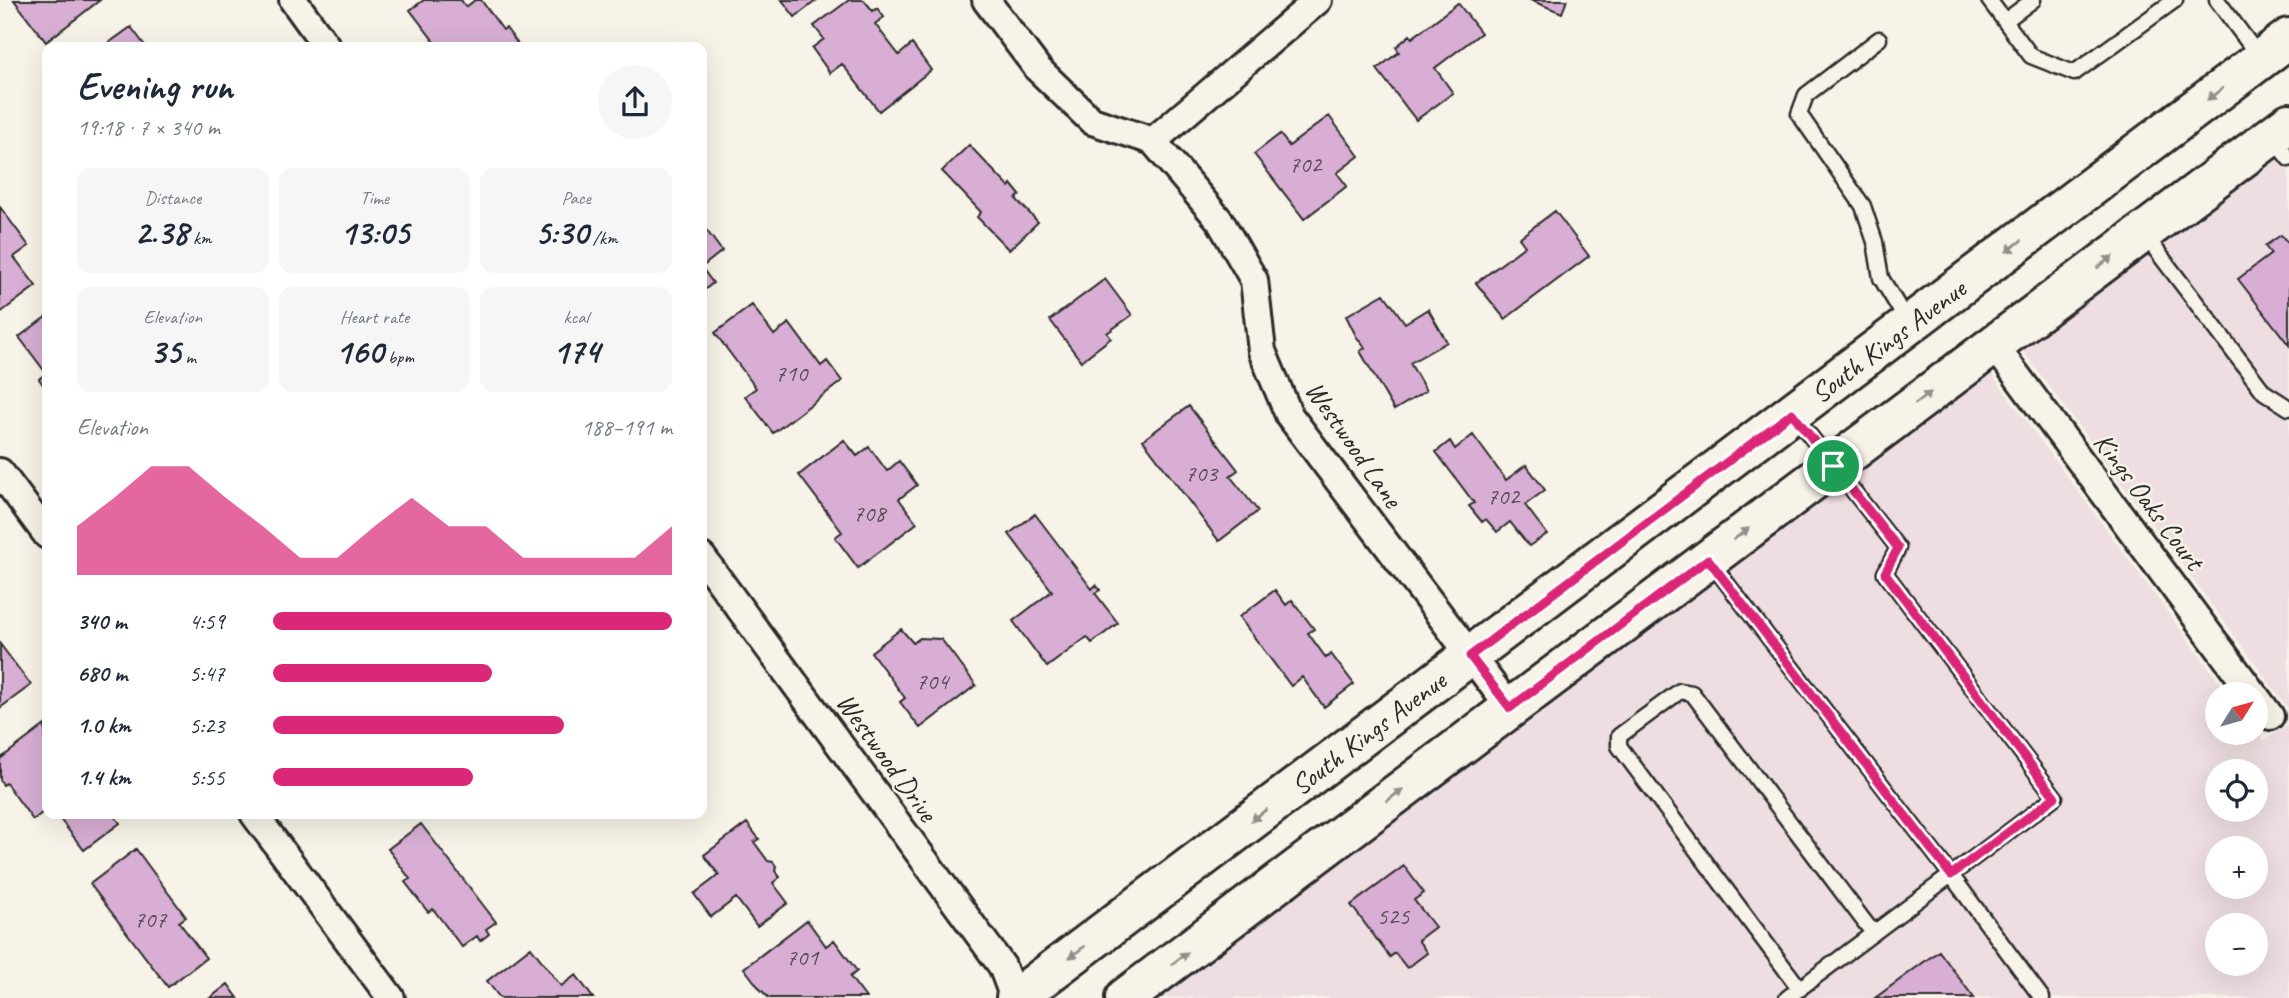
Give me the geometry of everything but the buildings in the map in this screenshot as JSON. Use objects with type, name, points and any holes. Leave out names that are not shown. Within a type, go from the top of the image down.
[{"type":"main road","name":"South Kings Avenue","points":[[1015,998],[2275,49]]},
{"type":"main road","points":[[1125,998],[2143,233],[2283,139]]},
{"type":"street","points":[[293,0],[323,42]]},
{"type":"street","points":[[986,0],[1038,69],[1092,121],[1153,141],[1318,0]]},
{"type":"street","name":"Westwood Lane","points":[[1153,141],[1220,221],[1254,280],[1262,351],[1289,415],[1510,708]]},
{"type":"street","name":"Kings Oaks Court","points":[[1994,345],[2244,682]]},
{"type":"street","points":[[0,472],[42,529]]},
{"type":"street","name":"Westwood Drive","points":[[707,564],[1002,966],[1015,998]]},
{"type":"street","points":[[258,819],[391,998]]},
{"type":"lane","points":[[1989,0],[2031,56],[2074,73],[2175,0]]},
{"type":"lane","points":[[2005,21],[2033,0]]},
{"type":"lane","points":[[2217,0],[2275,49]]},
{"type":"lane","points":[[1879,39],[1806,95],[1799,114],[1863,206],[1875,242],[1881,278],[1909,325]]},
{"type":"lane","points":[[2143,233],[2264,392],[2289,408]]},
{"type":"lane","points":[[1787,998],[2055,797],[1885,573],[1898,548],[1792,413]]},
{"type":"lane","points":[[1708,559],[2042,998]]},
{"type":"lane","points":[[1800,989],[1619,746],[1619,736],[1680,691],[1692,694],[1873,933]]},
{"type":"shaded area","points":[[2289,145],[2289,709],[2020,347]]},
{"type":"shaded area","points":[[1989,371],[2219,682],[2205,682],[2205,746],[2268,746],[2268,738],[2289,723],[2289,998],[1154,998]]},
{"type":"route","points":[[1792,413],[1833,466],[1898,548],[1885,573],[2055,797],[1951,875],[1708,559],[1510,708],[1470,656],[1792,413]]}]
